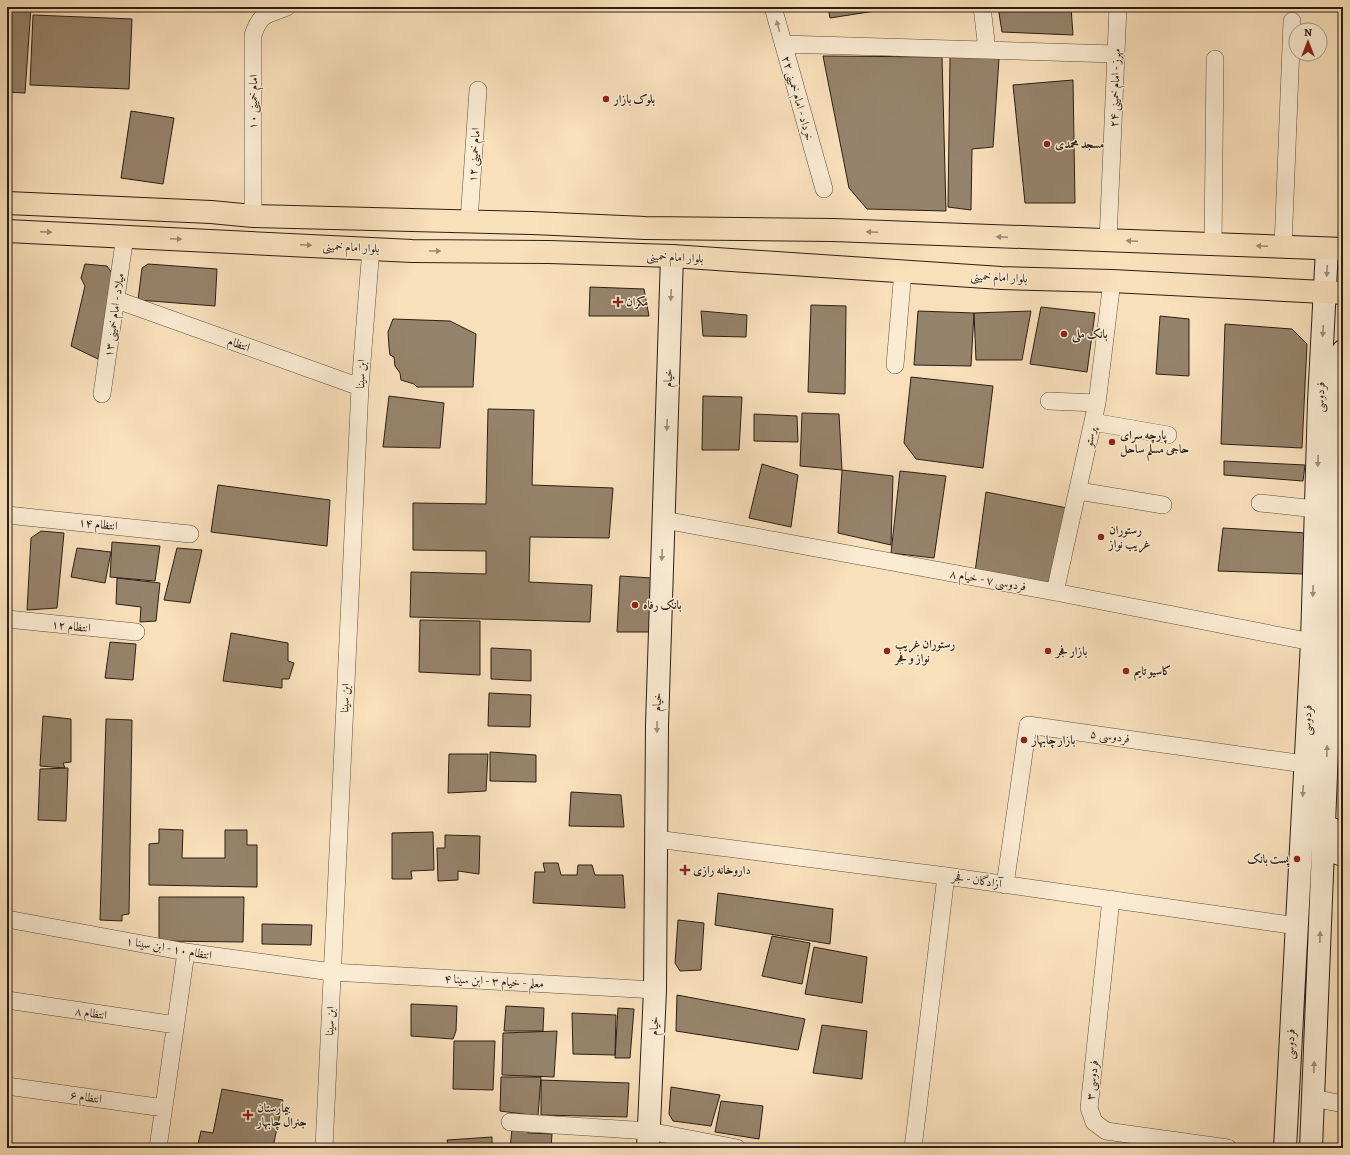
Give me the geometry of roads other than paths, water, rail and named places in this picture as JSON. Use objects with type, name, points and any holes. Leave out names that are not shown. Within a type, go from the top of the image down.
[{"type":"main road","points":[[7,203],[211,212],[253,216],[532,222],[593,227],[833,230],[1335,249]]},
{"type":"main road","points":[[154,238],[155,210]]},
{"type":"main road","name":"بلوار امام خمینی","points":[[7,231],[412,251],[549,252],[672,256],[1002,278],[1112,280],[1334,293]]},
{"type":"street","name":"امام خمینی ۱۰","points":[[253,216],[253,35],[260,19],[265,15],[287,7]]},
{"type":"street","name":"خرداد - امام خمینی ۲۲","points":[[773,7],[824,189]]},
{"type":"street","points":[[982,7],[987,50]]},
{"type":"street","name":"مهرز - امام خمینی ۲۴","points":[[1108,240],[1118,7]]},
{"type":"street","points":[[1283,247],[1292,21]]},
{"type":"street","points":[[783,44],[1116,54]]},
{"type":"street","points":[[1214,244],[1215,59]]},
{"type":"street","name":"امام خمینی ۱۲","points":[[469,221],[478,90]]},
{"type":"street","name":"میلاد - امام خمینی ۱۳","points":[[102,394],[117,300],[125,236]]},
{"type":"street","name":"ابن سینا","points":[[324,1148],[360,387],[371,248]]},
{"type":"street","name":"فردوسی","points":[[1284,1148],[1297,926],[1304,764],[1329,645],[1316,509],[1334,293],[1335,249]]},
{"type":"street","name":"خیام","points":[[648,1139],[656,990],[657,725],[672,256]]},
{"type":"street","points":[[895,365],[903,271]]},
{"type":"street","name":"پرستو","points":[[1055,592],[1079,491],[1097,403],[1112,280]]},
{"type":"street","name":"انتظام","points":[[117,300],[360,387]]},
{"type":"street","name":"فردوسی","points":[[1311,1148],[1313,1098],[1333,851],[1329,645],[1343,351]]},
{"type":"street","points":[[1049,401],[1097,403]]},
{"type":"street","points":[[1093,422],[1168,435]]},
{"type":"street","points":[[1079,491],[1163,505]]},
{"type":"street","points":[[1260,504],[1316,509]]},
{"type":"street","name":"انتظام ۱۴","points":[[7,515],[190,534]]},
{"type":"street","name":"فردوسی ۷ - خیام ۸","points":[[664,520],[1055,592],[1329,645]]},
{"type":"street","name":"انتظام ۱۲","points":[[7,619],[136,632]]},
{"type":"street","name":"فردوسی ۵","points":[[1004,885],[1028,725],[1304,764]]},
{"type":"street","name":"آزادگان - فجر","points":[[656,839],[946,876],[1297,926]]},
{"type":"street","points":[[913,1148],[946,876]]},
{"type":"street","name":"فردوسی ۳","points":[[1111,899],[1088,1108],[1094,1122],[1106,1132],[1228,1148]]},
{"type":"street","name":"انتظام ۱۰ - ابن سینا ۱","points":[[7,919],[186,952],[332,972]]},
{"type":"street","points":[[158,1148],[186,952]]},
{"type":"street","name":"معلم - خیام ۳ - ابن سینا ۴","points":[[332,972],[656,990]]},
{"type":"street","name":"انتظام ۸","points":[[7,1000],[176,1025]]},
{"type":"street","name":"انتظام ۶","points":[[7,1086],[164,1108]]},
{"type":"street","points":[[1313,1098],[1343,1104]]},
{"type":"street","points":[[510,1122],[737,1148]]},
{"type":"place","name":"بلوک بازار","points":[[606,99]]},
{"type":"place","name":"مسجد محمدی","points":[[1047,144]]},
{"type":"place","name":"مکران","points":[[618,302]]},
{"type":"place","name":"بانک ملی","points":[[1064,334]]},
{"type":"place","name":"پارچه سرای حاجی مسلم ساحل","points":[[1112,442]]},
{"type":"place","name":"رستوران غریب نواز","points":[[1101,537]]},
{"type":"place","name":"بانک رفاه","points":[[635,605]]},
{"type":"place","name":"رستوران غریب نواز و فجر","points":[[887,651]]},
{"type":"place","name":"بازار فجر","points":[[1048,651]]},
{"type":"place","name":"کاسیو تایم","points":[[1126,671]]},
{"type":"place","name":"بازار چابهار","points":[[1024,740]]},
{"type":"place","name":"پست بانک","points":[[1297,859]]},
{"type":"place","name":"داروخانه رازی","points":[[685,870]]},
{"type":"place","name":"بیمارستان جنرال چابهار","points":[[248,1115]]}]
